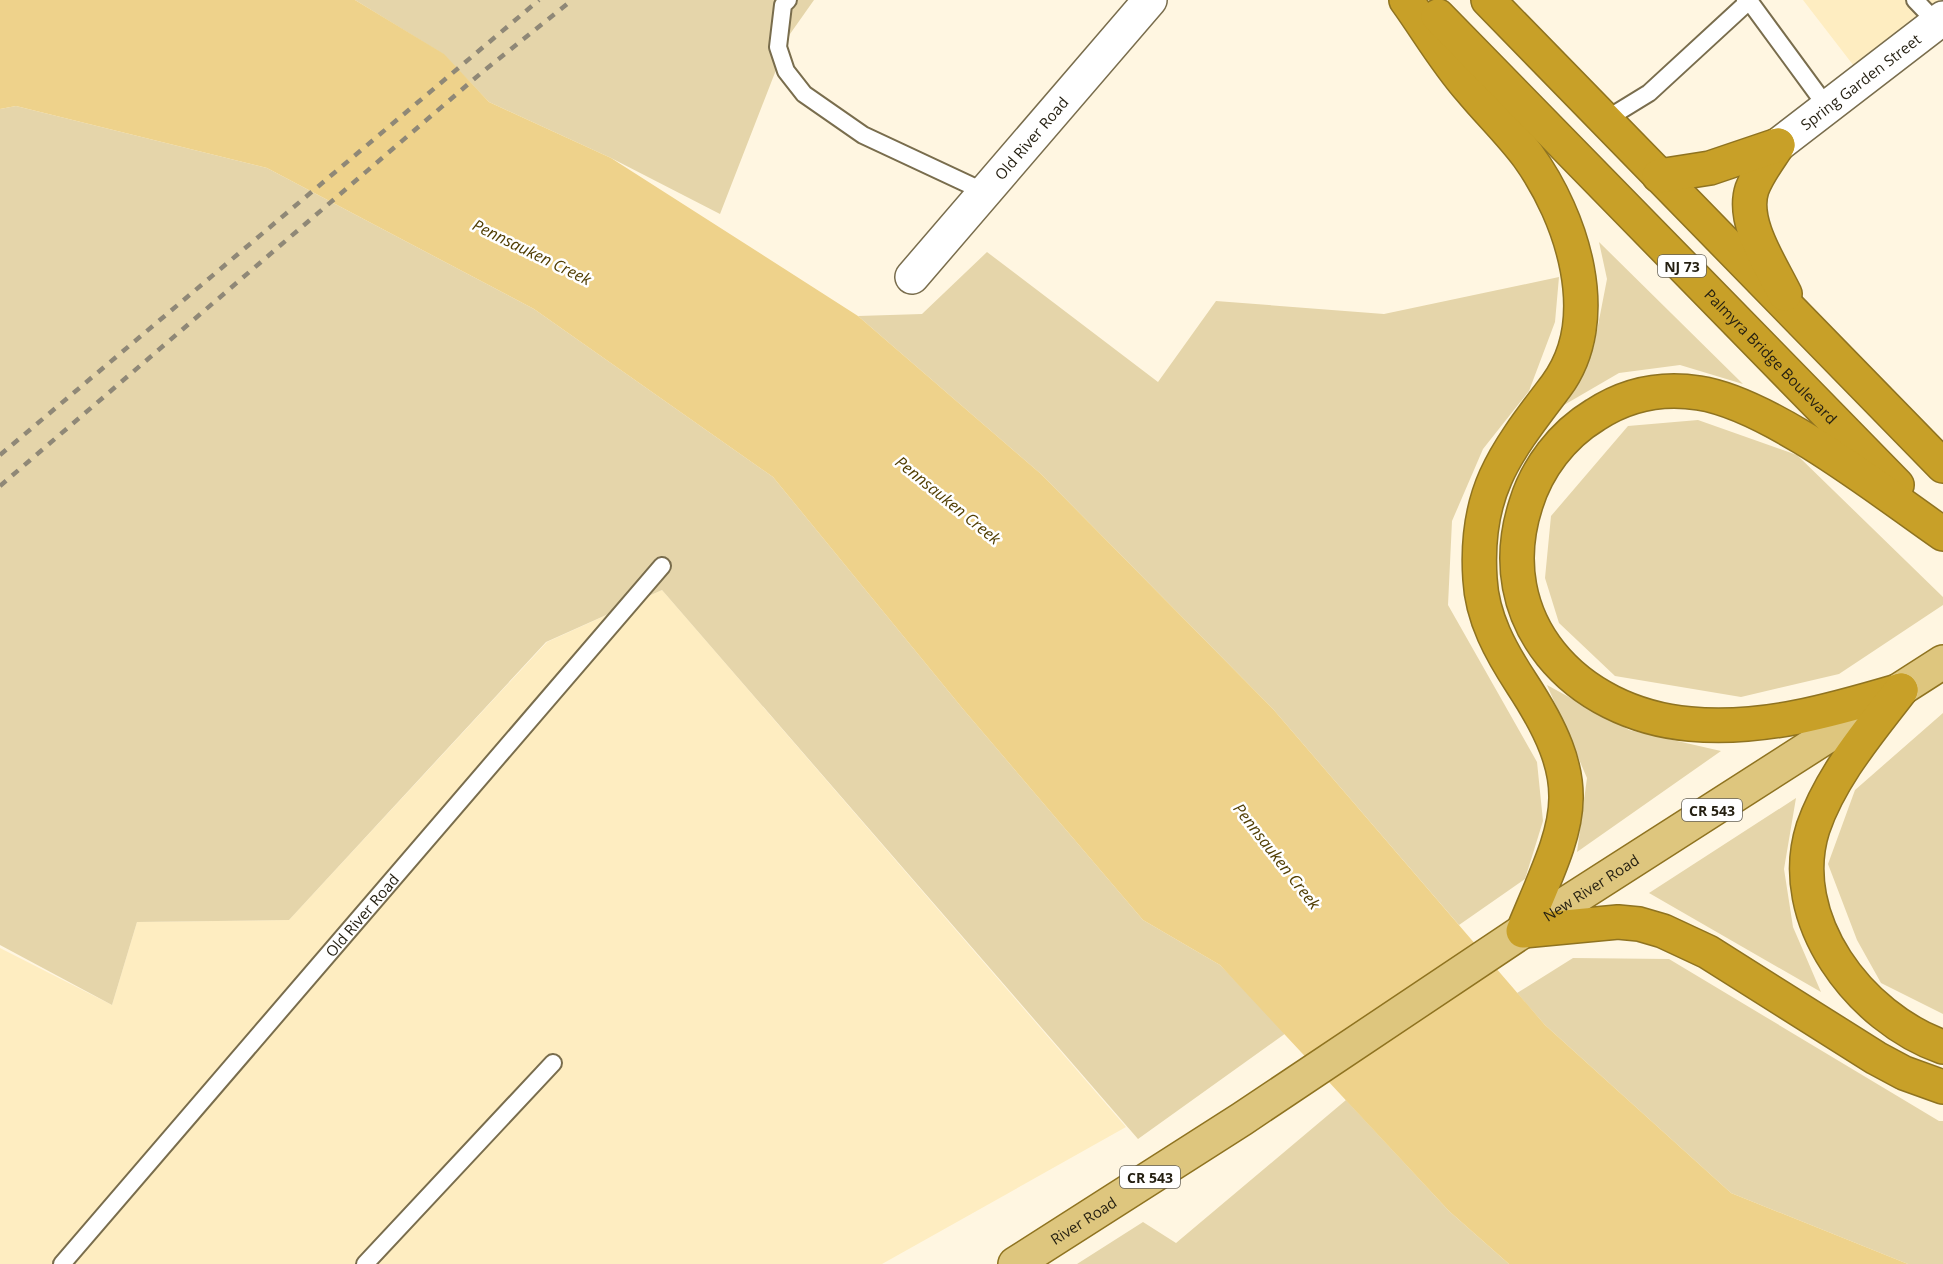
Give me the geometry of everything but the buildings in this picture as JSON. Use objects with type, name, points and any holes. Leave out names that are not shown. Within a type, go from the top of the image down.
[{"type":"highway","points":[[1406,0],[1468,88],[1530,159],[1547,188],[1569,238],[1579,282],[1578,325],[1568,364],[1558,382],[1502,460],[1487,498],[1479,540],[1480,583],[1490,626],[1512,669],[1548,726],[1557,745],[1566,781],[1567,800],[1561,836],[1522,931],[1618,922],[1640,924],[1663,931],[1708,952],[1876,1058],[1904,1073],[1943,1087]]},
{"type":"highway","name":"Palmyra Bridge Boulevard","points":[[1422,0],[1943,533]]},
{"type":"highway","name":"NJ 73","points":[[1488,0],[1943,466]]},
{"type":"highway","points":[[1659,176],[1710,168],[1778,145]]},
{"type":"highway","points":[[1778,145],[1752,191],[1751,215],[1794,314]]},
{"type":"highway","points":[[1900,690],[1808,715],[1739,724],[1691,724],[1658,719],[1623,709],[1595,695],[1570,676],[1550,655],[1535,631],[1518,580],[1520,523],[1530,491],[1546,462],[1564,440],[1584,422],[1609,406],[1640,394],[1670,390],[1702,393],[1732,401],[1763,416],[1828,456],[1943,533]]},
{"type":"highway","points":[[1900,690],[1833,783],[1813,830],[1809,876],[1812,903],[1832,956],[1863,997],[1884,1015],[1910,1032],[1943,1047]]},
{"type":"main road","name":"New River Road","points":[[1242,1119],[1522,931],[1943,662]]},
{"type":"main road","name":"River Road","points":[[1015,1264],[1242,1119]]},
{"type":"street","name":"Old River Road","points":[[912,277],[1150,0]]},
{"type":"street","name":"Spring Garden Street","points":[[1778,145],[1827,107],[1931,14]]},
{"type":"lane","points":[[1605,120],[1649,93],[1748,1],[1827,107]]},
{"type":"lane","points":[[786,3],[778,47],[786,71],[804,94],[863,135],[985,192]]},
{"type":"lane","name":"Old River Road","points":[[62,1264],[662,566]]},
{"type":"lane","points":[[365,1264],[553,1063]]},
{"type":"shaded area","points":[[355,0],[814,0],[790,34],[720,214],[611,158],[489,102],[443,54]]},
{"type":"shaded area","points":[[1803,0],[1943,0],[1943,26],[1867,83]]},
{"type":"shaded area","points":[[16,106],[267,168],[534,309],[773,477],[963,709],[1143,920],[1220,965],[1286,1033],[1138,1139],[662,590],[546,642],[289,920],[137,922],[112,1005],[0,945],[0,109]]},
{"type":"shaded area","points":[[1599,242],[1743,384],[1680,365],[1619,373],[1564,405],[1594,346],[1607,279]]},
{"type":"shaded area","points":[[987,252],[1158,382],[1216,301],[1384,314],[1559,277],[1555,322],[1529,391],[1483,449],[1452,521],[1448,605],[1537,762],[1543,821],[1525,879],[1459,925],[1273,709],[1041,474],[858,316],[922,314]]},
{"type":"shaded area","points":[[1698,420],[1797,455],[1943,597],[1943,605],[1839,674],[1741,697],[1615,676],[1559,623],[1545,578],[1551,516],[1628,426]]},
{"type":"shaded area","points":[[662,590],[1126,1127],[882,1264],[0,1264],[0,948],[112,1005],[137,922],[289,920],[547,642]]},
{"type":"shaded area","points":[[1547,685],[1629,730],[1721,751],[1577,852],[1587,778]]},
{"type":"shaded area","points":[[1943,713],[1943,1014],[1881,983],[1857,940],[1828,864],[1855,790]]},
{"type":"shaded area","points":[[1796,798],[1784,869],[1793,927],[1821,992],[1649,893]]},
{"type":"shaded area","points":[[1573,958],[1669,959],[1939,1121],[1943,1121],[1943,1264],[1908,1264],[1731,1193],[1545,1025],[1517,993]]},
{"type":"shaded area","points":[[1346,1100],[1449,1211],[1509,1264],[1077,1264],[1143,1222],[1176,1243]]},
{"type":"water","name":"Pennsauken Creek","points":[[0,0],[355,0],[444,54],[489,102],[611,158],[858,316],[1041,474],[1273,709],[1545,1025],[1731,1193],[1908,1264],[1509,1264],[1449,1211],[1220,965],[1143,920],[963,709],[773,477],[534,309],[267,168],[16,106],[0,109]]},
{"type":"railway","points":[[0,455],[539,0]]},
{"type":"railway","points":[[0,486],[480,74],[572,0]]}]
